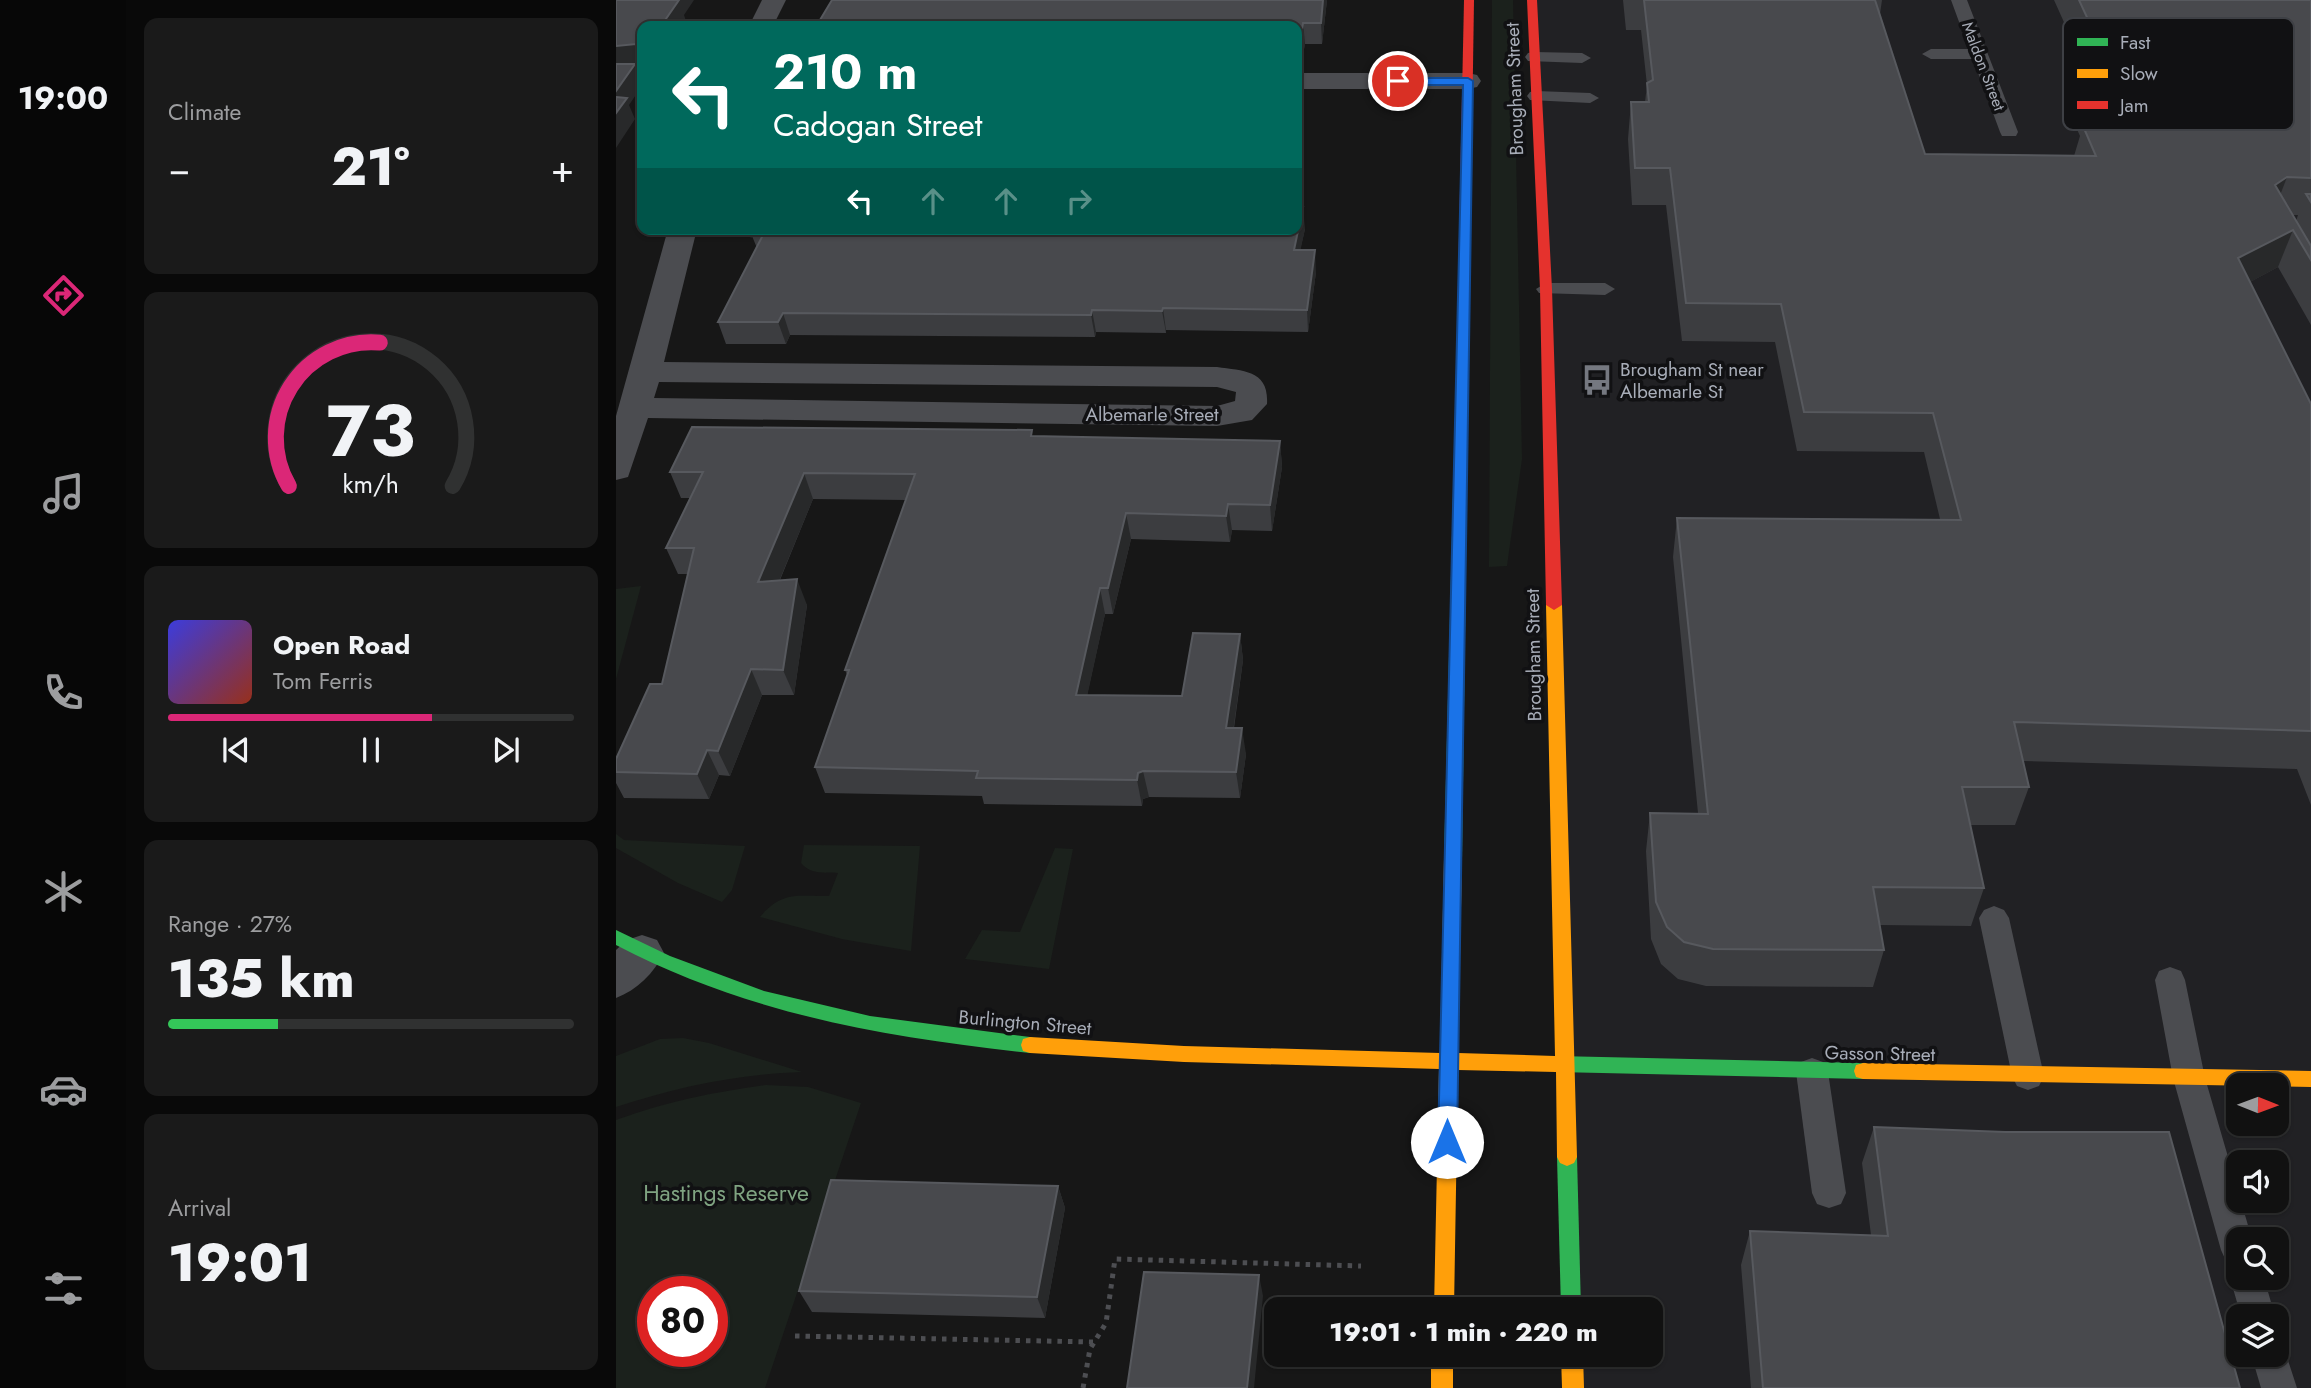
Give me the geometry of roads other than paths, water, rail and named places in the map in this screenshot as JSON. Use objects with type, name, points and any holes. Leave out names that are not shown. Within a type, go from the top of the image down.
[{"type":"main road","points":[[1444,1297],[1469,0]]},
{"type":"main road","name":"Brougham Street","points":[[1532,0],[1546,289],[1571,1297]]},
{"type":"main road","name":"Burlington Street","points":[[625,956],[778,1003],[890,1028],[962,1038],[1152,1054],[1448,1061]]},
{"type":"main road","name":"Gasson Street","points":[[1448,1061],[1812,1073],[2311,1079]]},
{"type":"main road","points":[[1442,1388],[1443,1367]]},
{"type":"main road","points":[[1572,1367],[1573,1388]]},
{"type":"street","points":[[764,21],[774,0]]},
{"type":"street","points":[[616,76],[637,75]]},
{"type":"street","points":[[1302,81],[1468,81]]},
{"type":"street","points":[[616,469],[646,372],[681,235]]},
{"type":"street","name":"Albemarle Street","points":[[635,408],[1217,416],[1240,413],[1251,404],[1252,388],[1239,380],[1217,377],[646,372]]},
{"type":"street","points":[[1009,412],[1019,376]]},
{"type":"lane","name":"Maldon Street","points":[[1959,0],[2008,132]]},
{"type":"lane","points":[[1931,54],[1979,54]]},
{"type":"lane","points":[[1534,57],[1582,58]]},
{"type":"lane","points":[[1536,96],[1590,97]]},
{"type":"lane","points":[[1546,289],[1605,289]]},
{"type":"lane","points":[[1993,918],[2028,1076]]},
{"type":"lane","points":[[2170,980],[2189,1077],[2231,1227]]},
{"type":"lane","points":[[1812,1073],[1829,1193]]},
{"type":"lane","points":[[2273,1367],[2279,1388]]},
{"type":"place","name":"Brougham St near Albemarle St","points":[[1597,380]]},
{"type":"park label","name":"Hastings Reserve","points":[[726,1193]]}]
